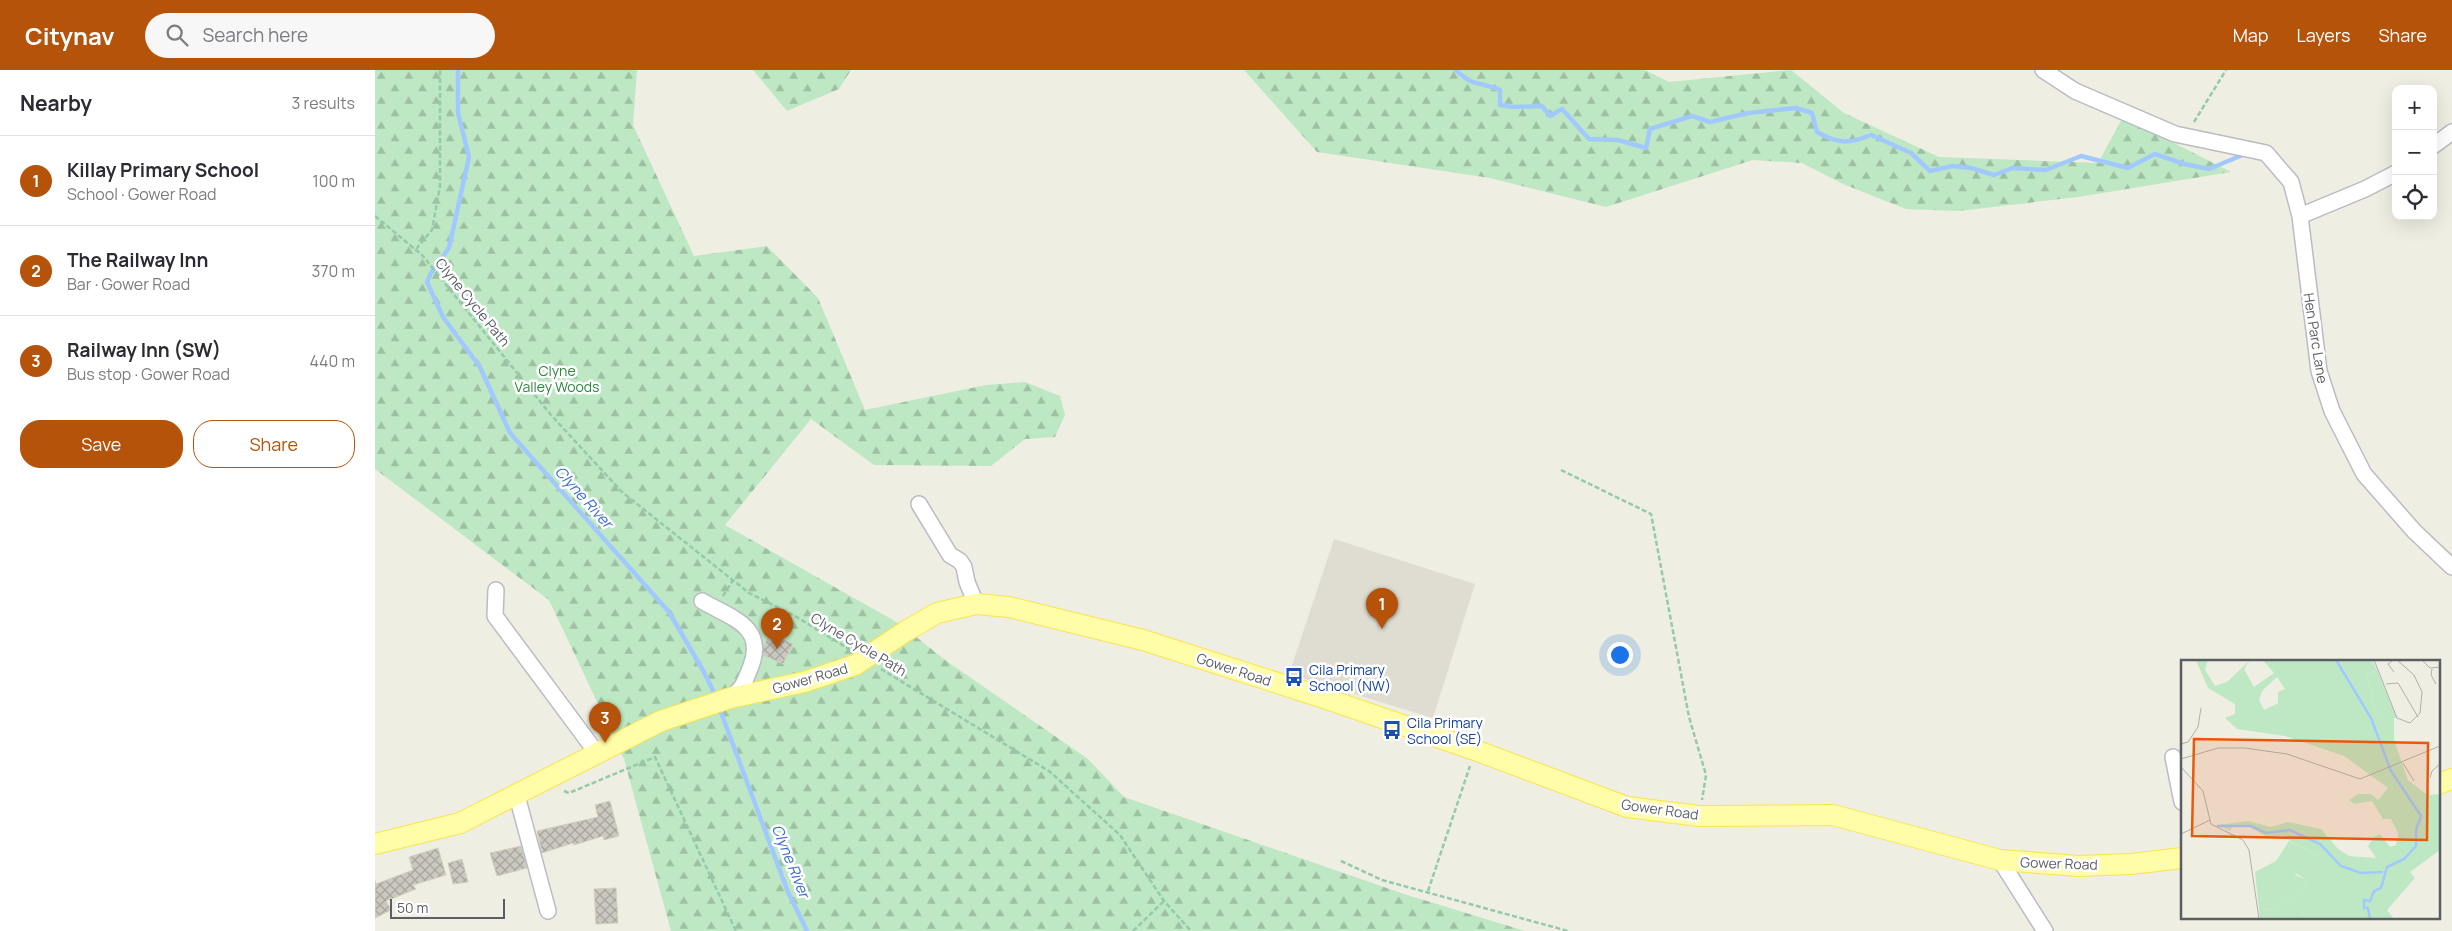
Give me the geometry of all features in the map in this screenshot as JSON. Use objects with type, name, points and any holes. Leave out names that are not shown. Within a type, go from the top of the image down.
[{"type":"main road","name":"Gower Road","points":[[375,844],[459,823],[517,796],[596,752],[661,721],[730,698],[804,682],[855,665],[937,613],[976,604],[1009,607],[1143,640],[1321,697],[1475,750],[1627,807],[1699,816],[1833,816],[2000,860],[2079,866],[2131,864],[2181,858]]},
{"type":"main road","points":[[2439,784],[2452,779]]},
{"type":"street","points":[[2043,70],[2075,91],[2175,134],[2185,136]]},
{"type":"street","points":[[2437,143],[2452,132]]},
{"type":"street","name":"Hen Parc Lane","points":[[2185,136],[2266,153],[2291,182],[2300,216],[2319,372],[2332,411],[2364,474],[2414,531],[2452,567]]},
{"type":"street","points":[[2300,216],[2365,189],[2392,175]]},
{"type":"street","points":[[919,504],[950,555],[960,561],[976,604]]},
{"type":"street","points":[[496,590],[495,616],[596,752]]},
{"type":"street","points":[[701,601],[749,628],[756,641],[756,653],[742,688],[730,698]]},
{"type":"street","points":[[2173,758],[2181,797]]},
{"type":"street","points":[[517,796],[549,911]]},
{"type":"street","points":[[2000,860],[2045,931]]},
{"type":"path","points":[[416,250],[433,230],[440,186],[440,70]]},
{"type":"path","points":[[2185,136],[2226,70]]},
{"type":"path","name":"Clyne Cycle Path","points":[[375,216],[422,255],[551,415],[622,492],[749,593],[795,616],[852,651]]},
{"type":"path","points":[[1561,470],[1651,514],[1689,717],[1706,775],[1699,816]]},
{"type":"path","name":"Clyne Cycle Path","points":[[876,666],[1049,772],[1121,835],[1164,901],[1191,931]]},
{"type":"path","points":[[1428,891],[1475,750]]},
{"type":"path","points":[[541,781],[569,793],[655,757],[736,931]]},
{"type":"path","points":[[1341,861],[1382,880],[1428,891],[1568,931]]},
{"type":"path","points":[[1133,931],[1164,901]]},
{"type":"shaded area","points":[[1334,539],[1475,584],[1433,718],[1289,674]]},
{"type":"green space","name":"Clyne Valley Woods","points":[[375,70],[637,70],[633,125],[694,256],[767,246],[818,298],[865,410],[986,385],[1025,382],[1060,396],[1065,415],[1055,437],[1025,439],[991,466],[874,465],[811,419],[725,525],[900,624],[945,660],[1088,759],[1124,797],[1404,894],[1525,931],[671,931],[624,759],[549,600],[375,469]]},
{"type":"green space","points":[[753,70],[851,70],[839,89],[787,111]]},
{"type":"green space","points":[[1244,70],[1645,70],[1669,82],[1791,70],[1844,113],[1939,157],[2098,163],[2123,117],[2231,172],[2078,197],[1958,211],[1906,209],[1843,184],[1802,163],[1753,160],[1606,207],[1490,178],[1317,152]]},
{"type":"building","points":[[770,633],[793,644],[783,664],[763,655],[763,647]]},
{"type":"building","points":[[610,801],[619,836],[604,840],[603,836],[542,853],[537,831],[598,817],[595,805]]},
{"type":"building","points":[[521,846],[527,868],[497,876],[490,853]]},
{"type":"building","points":[[438,848],[446,875],[413,885],[416,889],[386,901],[391,910],[375,918],[375,881],[376,884],[413,870],[409,857]]},
{"type":"building","points":[[462,859],[468,882],[453,884],[448,863]]},
{"type":"building","points":[[616,888],[618,923],[596,924],[594,889]]},
{"type":"waterway","name":"Clyne River","points":[[458,70],[458,113],[469,157],[449,248],[431,273],[427,282],[443,317],[480,367],[510,433],[669,612],[704,672],[716,697]]},
{"type":"waterway","points":[[1456,70],[1472,82],[1500,90],[1500,105],[1514,107],[1542,106],[1550,116],[1562,109],[1589,139],[1618,140],[1646,148],[1650,129],[1692,116],[1710,122],[1748,113],[1796,108],[1812,113],[1817,132],[1824,136],[1838,141],[1850,141],[1871,135],[1911,153],[1930,171],[1953,166],[1971,168],[1994,175],[2013,168],[2046,170],[2081,156],[2128,168],[2155,154],[2184,164],[2209,169],[2245,154]]},
{"type":"waterway","name":"Clyne River","points":[[719,707],[788,892],[807,931]]},
{"type":"place","name":"Killay Primary School","points":[[1382,629]]},
{"type":"place","name":"The Railway Inn","points":[[777,649]]},
{"type":"place","name":"Cila Primary School (NW)","points":[[1294,677]]},
{"type":"place","name":"Cila Primary School (SE)","points":[[1392,730]]},
{"type":"place","name":"Railway Inn (SW)","points":[[605,743]]}]
